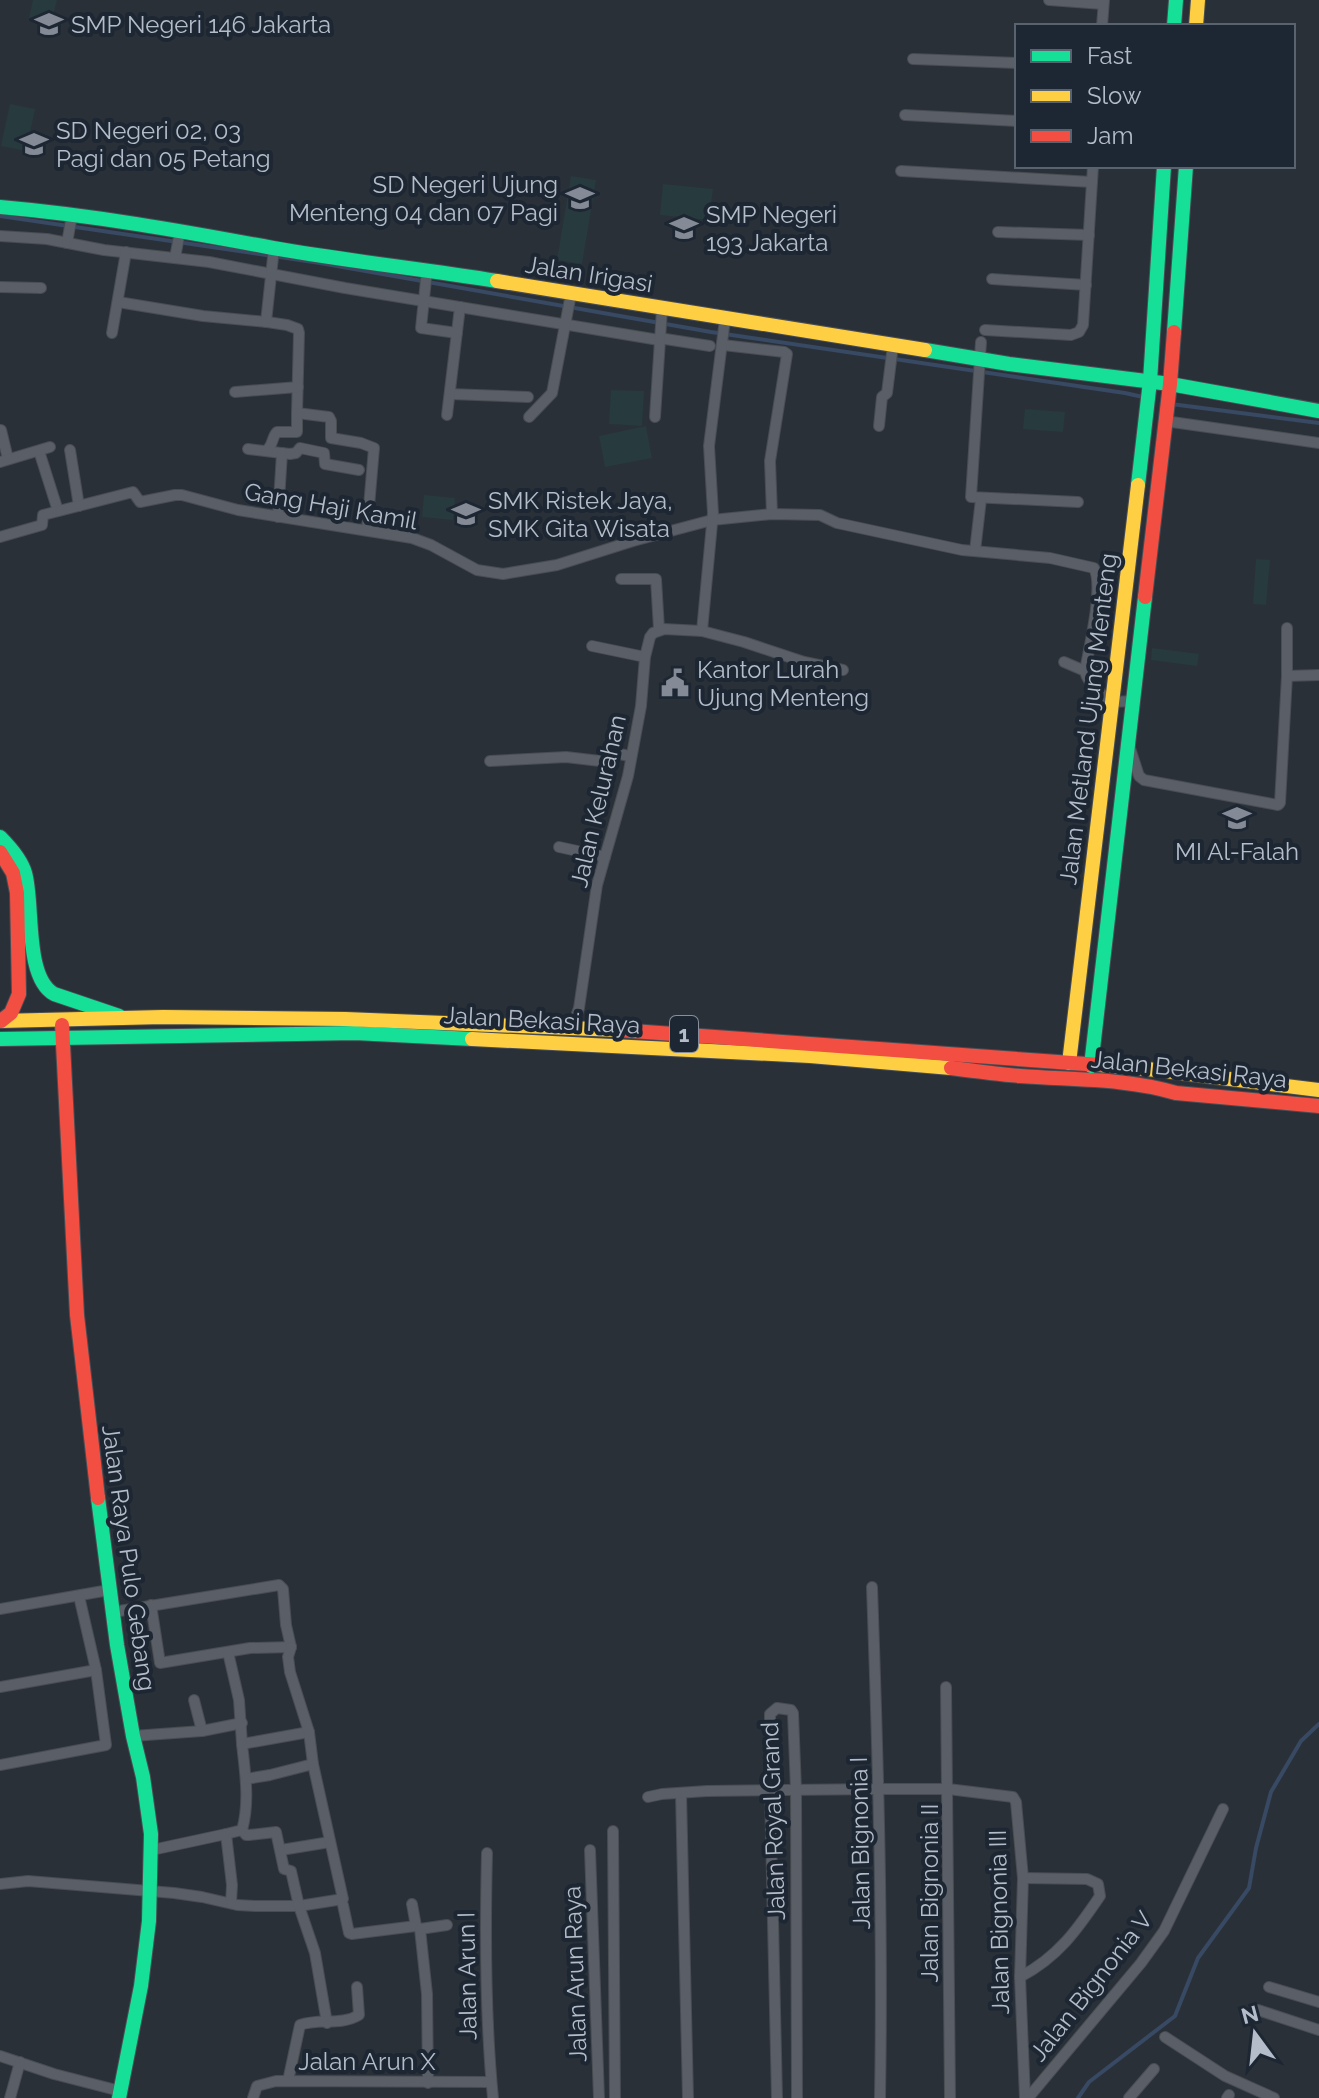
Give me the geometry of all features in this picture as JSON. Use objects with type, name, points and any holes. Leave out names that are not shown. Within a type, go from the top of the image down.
[{"type":"main road","points":[[1174,24],[1176,0]]},
{"type":"main road","points":[[1196,24],[1198,0]]},
{"type":"main road","name":"Jalan Metland Ujung Menteng","points":[[1069,1063],[1150,382],[1164,168]]},
{"type":"main road","name":"Jalan Metland Ujung Menteng","points":[[1091,1066],[1170,386],[1186,168]]},
{"type":"main road","name":"Jalan Irigasi","points":[[0,207],[892,351],[1150,382],[1319,411]]},
{"type":"main road","points":[[0,837],[8,845],[30,896],[37,972],[43,984],[50,992],[91,1004],[123,1018]]},
{"type":"main road","points":[[0,852],[19,871]]},
{"type":"main road","points":[[0,1021],[11,1013],[19,994],[19,871]]},
{"type":"main road","name":"Jalan Bekasi Raya","points":[[0,1021],[123,1018],[355,1026],[572,1028],[758,1039],[922,1059],[1018,1076],[1143,1085],[1176,1093],[1319,1106]]},
{"type":"main road","name":"Jalan Raya Pulo Gebang","points":[[62,1020],[77,1315],[109,1590],[147,1802],[152,1850],[141,1986],[119,2094]]},
{"type":"main road","name":"Jalan Bekasi Raya","points":[[0,1039],[257,1036],[355,1026],[810,1056],[922,1059],[994,1056],[1157,1070],[1319,1090]]},
{"type":"street","points":[[1049,0],[1103,2],[1102,24]]},
{"type":"street","points":[[913,59],[1015,63]]},
{"type":"street","points":[[905,115],[1015,121]]},
{"type":"street","points":[[985,330],[1071,335],[1079,332],[1083,325],[1093,168]]},
{"type":"street","points":[[901,171],[1092,182]]},
{"type":"street","points":[[67,242],[71,219]]},
{"type":"street","points":[[998,232],[1089,235]]},
{"type":"street","points":[[176,256],[180,234]]},
{"type":"street","points":[[0,236],[176,256],[272,271],[345,288],[710,346]]},
{"type":"street","points":[[112,333],[126,252]]},
{"type":"street","points":[[266,322],[274,252]]},
{"type":"street","points":[[426,274],[421,328],[457,333]]},
{"type":"street","points":[[992,279],[1086,285]]},
{"type":"street","points":[[0,287],[41,288]]},
{"type":"street","points":[[529,417],[552,393],[570,299]]},
{"type":"street","points":[[118,302],[298,329],[297,432],[277,432],[273,444],[266,451]]},
{"type":"street","points":[[447,415],[460,307]]},
{"type":"street","points":[[655,417],[661,313]]},
{"type":"street","points":[[702,631],[712,520],[709,446],[725,322]]},
{"type":"street","points":[[981,342],[971,496],[981,499],[1078,502]]},
{"type":"street","points":[[723,343],[787,354],[770,461],[772,514]]},
{"type":"street","points":[[879,426],[892,351]]},
{"type":"street","points":[[235,392],[298,387]]},
{"type":"street","points":[[450,394],[528,397]]},
{"type":"street","points":[[297,413],[329,417],[331,438],[373,447],[367,530]]},
{"type":"street","points":[[1165,419],[1319,443]]},
{"type":"street","points":[[1,430],[4,461],[45,449],[58,511]]},
{"type":"street","points":[[248,449],[296,453],[300,448],[324,453],[325,464],[359,470]]},
{"type":"street","points":[[70,450],[79,506]]},
{"type":"street","points":[[278,517],[282,453]]},
{"type":"street","name":"Gang Haji Kamil","points":[[0,537],[42,525],[42,515],[133,492],[140,502],[175,495],[238,510],[412,538],[477,570],[503,574],[557,565],[712,520],[772,514],[820,515],[837,523],[946,547],[1050,558],[1095,569],[1096,614],[1085,671]]},
{"type":"street","points":[[975,551],[981,499]]},
{"type":"street","points":[[621,579],[656,579],[659,629],[702,631],[804,662],[843,670]]},
{"type":"street","points":[[1128,743],[1139,776],[1144,780],[1278,805],[1287,676],[1287,628]]},
{"type":"street","name":"Jalan Kelurahan","points":[[572,1028],[579,1008],[597,885],[624,796],[641,706],[645,657],[650,637],[659,629]]},
{"type":"street","points":[[592,646],[645,657]]},
{"type":"street","points":[[1064,662],[1085,671],[1116,669]]},
{"type":"street","points":[[1085,671],[1091,684],[1112,702],[1133,701]]},
{"type":"street","points":[[1287,676],[1319,675]]},
{"type":"street","points":[[490,761],[566,757],[600,761],[608,752],[630,756]]},
{"type":"street","points":[[559,847],[605,857]]},
{"type":"street","points":[[0,1884],[44,1882],[195,1896],[255,1906],[299,1906],[343,1899],[313,1764],[309,1732],[290,1672],[288,1657],[291,1647],[283,1589],[273,1585],[113,1612]]},
{"type":"street","name":"Jalan Bignonia I","points":[[872,1587],[882,1970],[880,2098]]},
{"type":"street","points":[[0,1609],[109,1590]]},
{"type":"street","points":[[0,1765],[105,1746],[107,1743],[96,1670],[79,1596]]},
{"type":"street","points":[[151,1605],[160,1663],[250,1648],[291,1647]]},
{"type":"street","points":[[228,1652],[242,1723],[246,1779],[246,1815],[242,1830]]},
{"type":"street","points":[[0,1687],[96,1670]]},
{"type":"street","name":"Jalan Bignonia II","points":[[946,1687],[950,2098]]},
{"type":"street","points":[[194,1700],[202,1731]]},
{"type":"street","name":"Jalan Royal Grand","points":[[777,2098],[770,1714],[777,1708],[793,1713],[797,2098]]},
{"type":"street","points":[[133,1736],[202,1731],[242,1723]]},
{"type":"street","points":[[242,1744],[309,1732]]},
{"type":"street","points":[[246,1779],[313,1764]]},
{"type":"street","name":"Jalan Bignonia III","points":[[648,1797],[770,1789],[948,1789],[1013,1797],[1023,1878],[1020,1977],[1026,2098]]},
{"type":"street","points":[[681,1793],[688,2098]]},
{"type":"street","name":"Jalan Bignonia V","points":[[1026,2098],[1141,1963],[1164,1931],[1223,1809]]},
{"type":"street","points":[[152,1850],[242,1830]]},
{"type":"street","points":[[242,1830],[246,1835],[276,1832],[284,1869],[291,1871],[317,1962],[327,2023]]},
{"type":"street","points":[[613,1831],[615,2098]]},
{"type":"street","points":[[226,1834],[231,1903]]},
{"type":"street","points":[[281,1850],[330,1842]]},
{"type":"street","name":"Jalan Arun Raya","points":[[590,1850],[599,2098]]},
{"type":"street","name":"Jalan Arun I","points":[[487,1853],[485,1921],[493,2098]]},
{"type":"street","points":[[1020,1977],[1062,1948],[1100,1896],[1098,1884],[1087,1879],[1023,1878]]},
{"type":"street","points":[[412,1904],[427,1994],[428,2083]]},
{"type":"street","points":[[343,1905],[349,1933],[352,1934],[447,1925]]},
{"type":"street","points":[[288,2081],[300,2025],[348,2020],[359,2015],[357,1987]]},
{"type":"street","points":[[1269,1987],[1319,2002]]},
{"type":"street","points":[[1258,2010],[1319,2030]]},
{"type":"street","points":[[1165,2037],[1225,2076],[1274,2098]]},
{"type":"street","points":[[0,2056],[119,2094]]},
{"type":"street","points":[[10,2098],[20,2062]]},
{"type":"street","points":[[1129,2098],[1154,2069]]},
{"type":"street","name":"Jalan Arun X","points":[[253,2098],[255,2089],[261,2084],[288,2081],[491,2082]]},
{"type":"green space","points":[[33,0],[57,0],[51,23],[29,18]]},
{"type":"green space","points":[[10,104],[35,109],[26,151],[1,146]]},
{"type":"green space","points":[[571,176],[596,180],[582,264],[557,260]]},
{"type":"green space","points":[[663,184],[713,189],[709,220],[660,215]]},
{"type":"green space","points":[[611,390],[644,391],[642,426],[609,424]]},
{"type":"green space","points":[[1025,409],[1065,412],[1063,432],[1023,429]]},
{"type":"green space","points":[[646,426],[652,458],[605,467],[599,436]]},
{"type":"green space","points":[[424,495],[455,498],[453,520],[422,517]]},
{"type":"green space","points":[[1256,559],[1270,560],[1266,605],[1253,604]]},
{"type":"green space","points":[[1152,648],[1199,654],[1197,666],[1151,660]]},
{"type":"waterway","points":[[0,216],[320,263],[711,332],[1143,397]]},
{"type":"waterway","points":[[1171,404],[1319,423]]},
{"type":"waterway","points":[[1078,2098],[1089,2082],[1175,2016],[1198,1958],[1249,1888],[1271,1792],[1301,1741],[1319,1724]]},
{"type":"traffic: fast","points":[[1174,24],[1176,0]]},
{"type":"traffic: fast","points":[[1138,485],[1150,381],[1164,168]]},
{"type":"traffic: fast","points":[[1174,332],[1186,168]]},
{"type":"traffic: fast","points":[[0,207],[103,219],[301,253],[497,281]]},
{"type":"traffic: fast","points":[[925,350],[1170,384],[1319,411]]},
{"type":"traffic: fast","points":[[1091,1066],[1145,597]]},
{"type":"traffic: fast","points":[[0,837],[18,858],[25,873],[34,956],[45,985],[54,994],[119,1016]]},
{"type":"traffic: fast","points":[[0,1039],[355,1033],[472,1039]]},
{"type":"traffic: fast","points":[[98,1498],[117,1645],[151,1834],[149,1921],[141,1986],[119,2098]]},
{"type":"traffic: slow","points":[[1196,24],[1198,0]]},
{"type":"traffic: slow","points":[[497,281],[925,350]]},
{"type":"traffic: slow","points":[[1069,1063],[1138,485]]},
{"type":"traffic: slow","points":[[0,1021],[163,1017],[345,1019],[618,1030]]},
{"type":"traffic: slow","points":[[472,1039],[810,1056],[951,1068]]},
{"type":"traffic: slow","points":[[1100,1065],[1319,1090]]},
{"type":"traffic: jam","points":[[1145,597],[1174,332]]},
{"type":"traffic: jam","points":[[0,852],[13,873],[17,893],[19,994],[11,1013],[1,1021]]},
{"type":"traffic: jam","points":[[62,1025],[77,1315],[98,1498]]},
{"type":"traffic: jam","points":[[618,1030],[1100,1065]]},
{"type":"traffic: jam","points":[[951,1068],[1118,1082],[1176,1093],[1319,1106]]},
{"type":"place","name":"SMP Negeri 146 Jakarta","points":[[49,24]]},
{"type":"place","name":"SD Negeri 02, 03 Pagi dan 05 Petang","points":[[34,144]]},
{"type":"place","name":"SD Negeri Ujung Menteng 04 dan 07 Pagi","points":[[580,198]]},
{"type":"place","name":"SMP Negeri 193 Jakarta","points":[[684,228]]},
{"type":"place","name":"SMK Ristek Jaya, SMK Gita Wisata","points":[[466,514]]},
{"type":"place","name":"Kantor Lurah Ujung Menteng","points":[[675,683]]},
{"type":"place","name":"MI Al-Falah","points":[[1237,818]]}]
